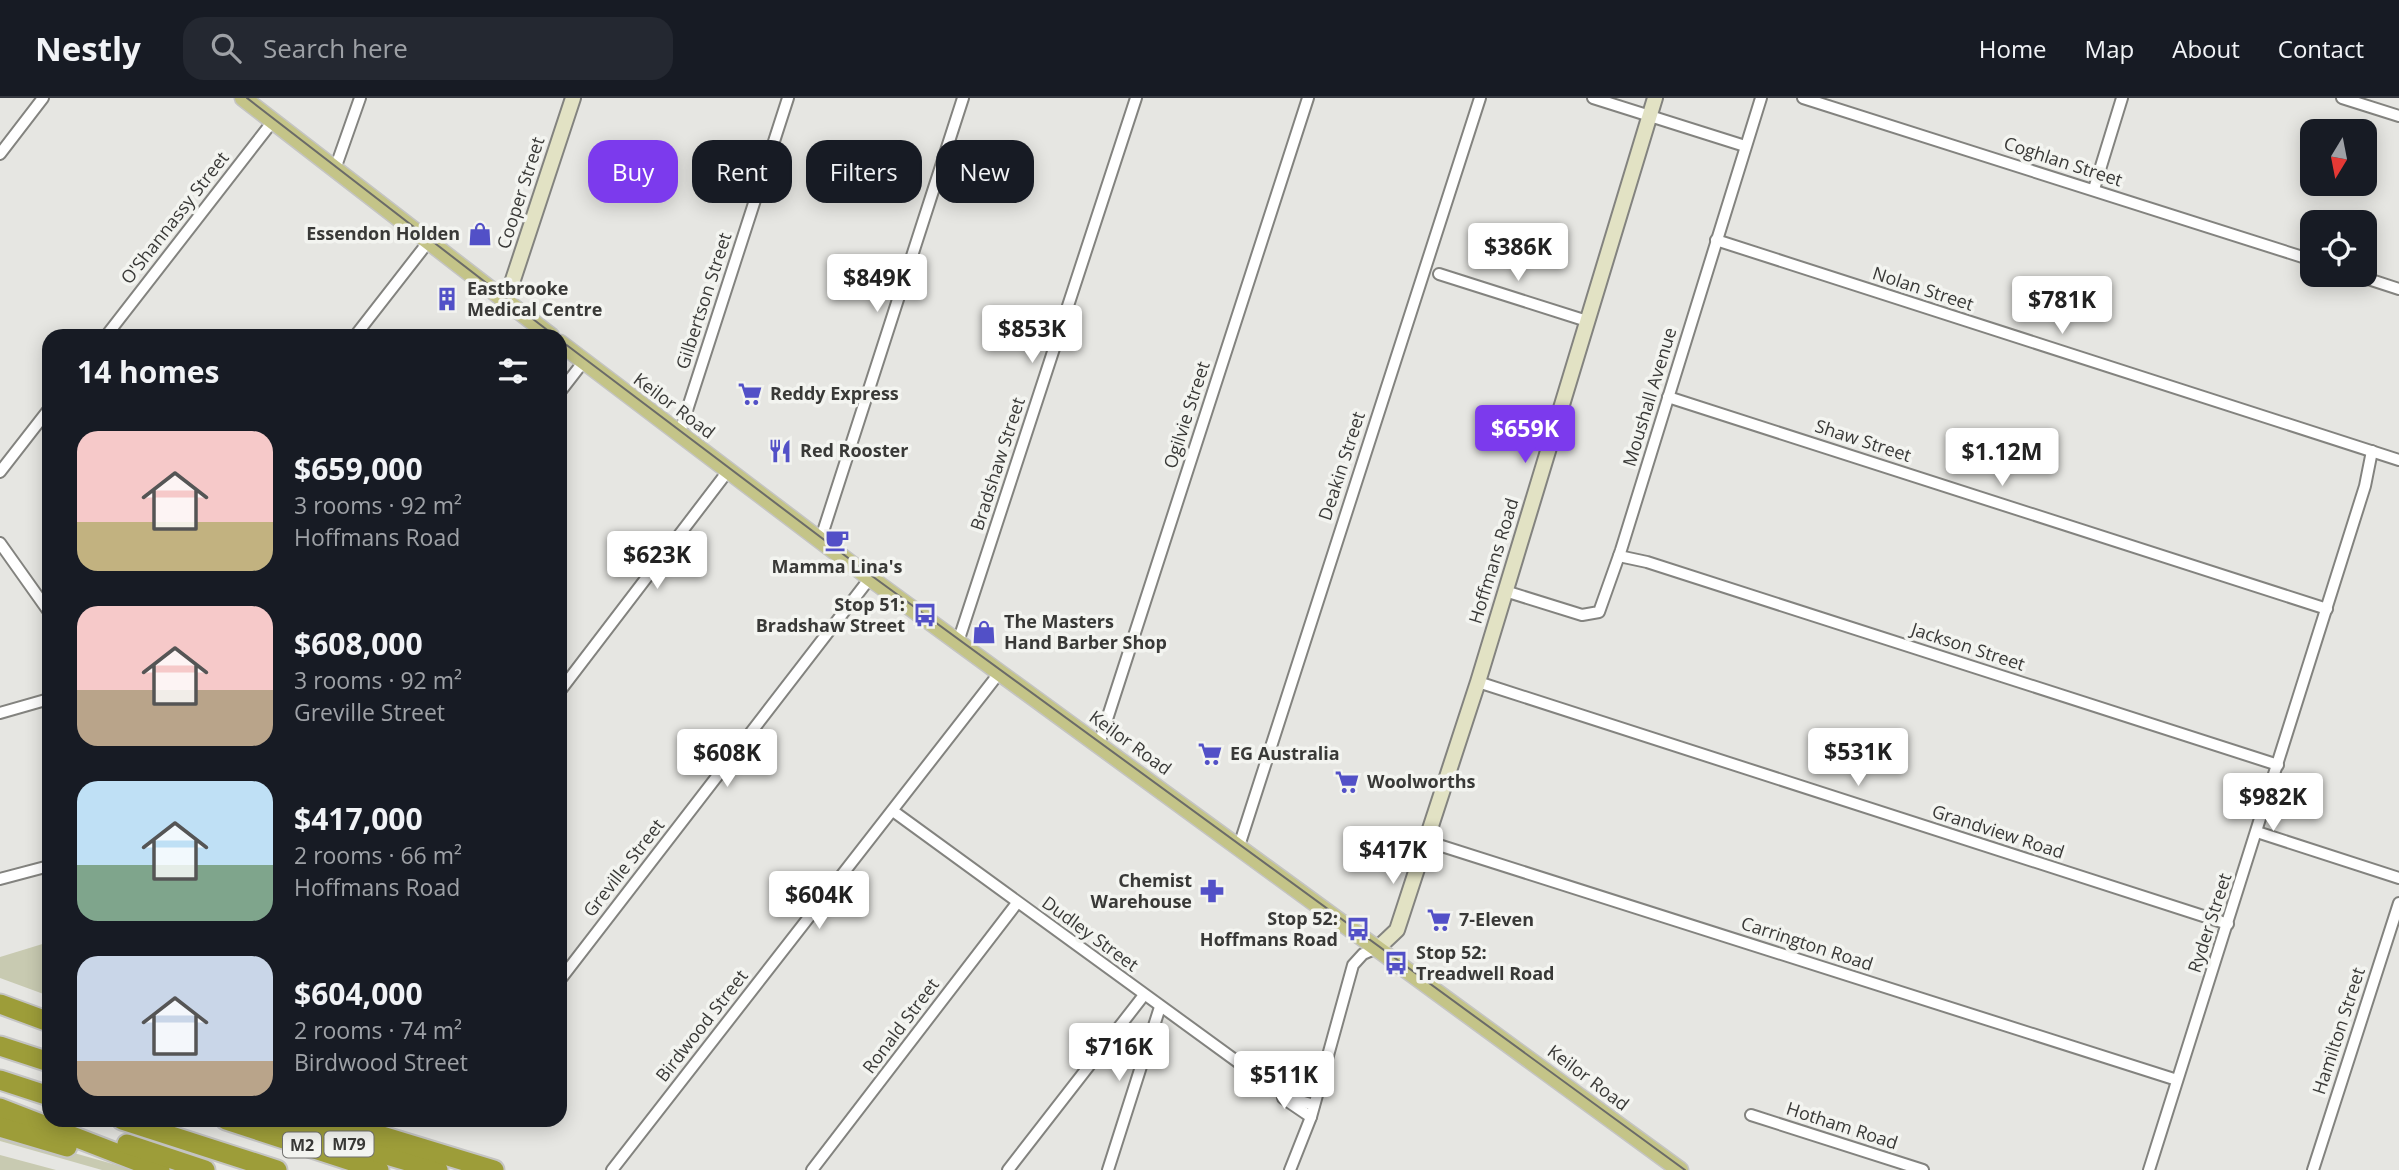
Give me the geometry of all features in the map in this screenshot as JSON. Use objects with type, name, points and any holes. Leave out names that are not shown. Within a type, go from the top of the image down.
[{"type":"highway","points":[[0,1004],[42,1019]]},
{"type":"highway","points":[[0,1017],[42,1031]]},
{"type":"highway","points":[[0,1044],[42,1054]]},
{"type":"highway","points":[[0,1044],[42,1059]]},
{"type":"highway","points":[[0,1080],[42,1094]]},
{"type":"highway","points":[[0,1102],[42,1116]]},
{"type":"highway","points":[[0,1108],[42,1124]]},
{"type":"highway","points":[[0,1127],[141,1170]]},
{"type":"highway","points":[[49,1127],[160,1170]]},
{"type":"highway","points":[[77,1127],[205,1170]]},
{"type":"highway","name":"M2","points":[[143,1127],[277,1170]]},
{"type":"highway","name":"M2","points":[[247,1127],[379,1170]]},
{"type":"highway","name":"M79","points":[[291,1127],[438,1170]]},
{"type":"highway","points":[[353,1127],[494,1170]]},
{"type":"highway","points":[[229,1155],[265,1170]]},
{"type":"main road","points":[[243,98],[542,329]]},
{"type":"main road","name":"Cooper Street","points":[[506,301],[573,98]]},
{"type":"main road","name":"Hoffmans Road","points":[[1379,947],[1397,930],[1478,682],[1655,98]]},
{"type":"main road","name":"Keilor Road","points":[[567,348],[870,578],[1379,947],[1680,1170]]},
{"type":"street","points":[[0,154],[43,98]]},
{"type":"street","points":[[335,169],[360,98]]},
{"type":"street","name":"Gilbertson Street","points":[[679,435],[788,98]]},
{"type":"street","points":[[820,541],[964,98]]},
{"type":"street","name":"Bradshaw Street","points":[[958,642],[1136,98]]},
{"type":"street","name":"Ogilvie Street","points":[[1099,744],[1308,98]]},
{"type":"street","name":"Deakin Street","points":[[1239,846],[1479,98]]},
{"type":"street","points":[[1593,98],[1745,146]]},
{"type":"street","name":"Moushall Avenue","points":[[1505,591],[1591,615],[1599,611],[1620,553],[1760,98]]},
{"type":"street","name":"Coghlan Street","points":[[1804,98],[2300,256]]},
{"type":"street","points":[[2094,189],[2122,98]]},
{"type":"street","points":[[2342,98],[2399,116]]},
{"type":"street","name":"O'Shannassy Street","points":[[111,329],[273,121]]},
{"type":"street","name":"Nolan Street","points":[[1716,240],[2399,460]]},
{"type":"street","points":[[360,329],[429,241]]},
{"type":"street","points":[[1439,274],[1587,321]]},
{"type":"street","points":[[2377,282],[2399,289]]},
{"type":"street","points":[[567,383],[584,361]]},
{"type":"street","name":"Shaw Street","points":[[1668,397],[2327,609]]},
{"type":"street","points":[[0,472],[42,418]]},
{"type":"street","name":"Ryder Street","points":[[2149,1170],[2376,452]]},
{"type":"street","points":[[567,682],[728,471]]},
{"type":"street","points":[[2,548],[42,602]]},
{"type":"street","name":"Jackson Street","points":[[1620,553],[2278,765]]},
{"type":"street","name":"Greville Street","points":[[567,971],[870,578]]},
{"type":"street","name":"Birdwood Street","points":[[612,1170],[1000,672]]},
{"type":"street","name":"Grandview Road","points":[[1478,682],[2228,924]]},
{"type":"street","points":[[0,713],[42,701]]},
{"type":"street","name":"Dudley Street","points":[[893,811],[1311,1117]]},
{"type":"street","points":[[2257,832],[2399,878]]},
{"type":"street","name":"Carrington Road","points":[[1426,841],[2177,1080]]},
{"type":"street","points":[[0,879],[42,868]]},
{"type":"street","name":"Ronald Street","points":[[813,1170],[1017,903]]},
{"type":"street","name":"Hamilton Street","points":[[2313,1170],[2399,903]]},
{"type":"street","points":[[1290,1170],[1311,1117],[1353,965],[1363,954],[1379,947]]},
{"type":"street","points":[[1008,1170],[1144,995]]},
{"type":"street","points":[[1108,1170],[1160,1007]]},
{"type":"street","name":"Dudley Street","points":[[1268,1084],[1297,1100],[1314,1105]]},
{"type":"street","name":"Hotham Road","points":[[1751,1115],[1923,1170]]},
{"type":"green space","points":[[42,944],[42,993],[0,978],[0,957]]},
{"type":"green space","points":[[0,1132],[134,1170],[102,1170],[0,1141]]},
{"type":"green space","points":[[0,1155],[56,1170],[0,1170]]},
{"type":"tram line","points":[[247,98],[546,329]]},
{"type":"tram line","points":[[567,345],[872,576],[1685,1170]]},
{"type":"place","name":"Essendon Holden","points":[[480,234]]},
{"type":"place","name":"Eastbrooke Medical Centre","points":[[447,299]]},
{"type":"place","name":"Reddy Express","points":[[750,394]]},
{"type":"place","name":"Red Rooster","points":[[780,451]]},
{"type":"place","name":"Mamma Lina's","points":[[837,540]]},
{"type":"place","name":"Stop 51: Bradshaw Street","points":[[925,615]]},
{"type":"place","name":"The Masters Hand Barber Shop","points":[[984,632]]},
{"type":"place","name":"EG Australia","points":[[1210,754]]},
{"type":"place","name":"Woolworths","points":[[1347,782]]},
{"type":"place","name":"Chemist Warehouse","points":[[1212,891]]},
{"type":"place","name":"7-Eleven","points":[[1439,920]]},
{"type":"place","name":"Stop 52: Hoffmans Road","points":[[1358,929]]},
{"type":"place","name":"Stop 52: Treadwell Road","points":[[1396,963]]}]
